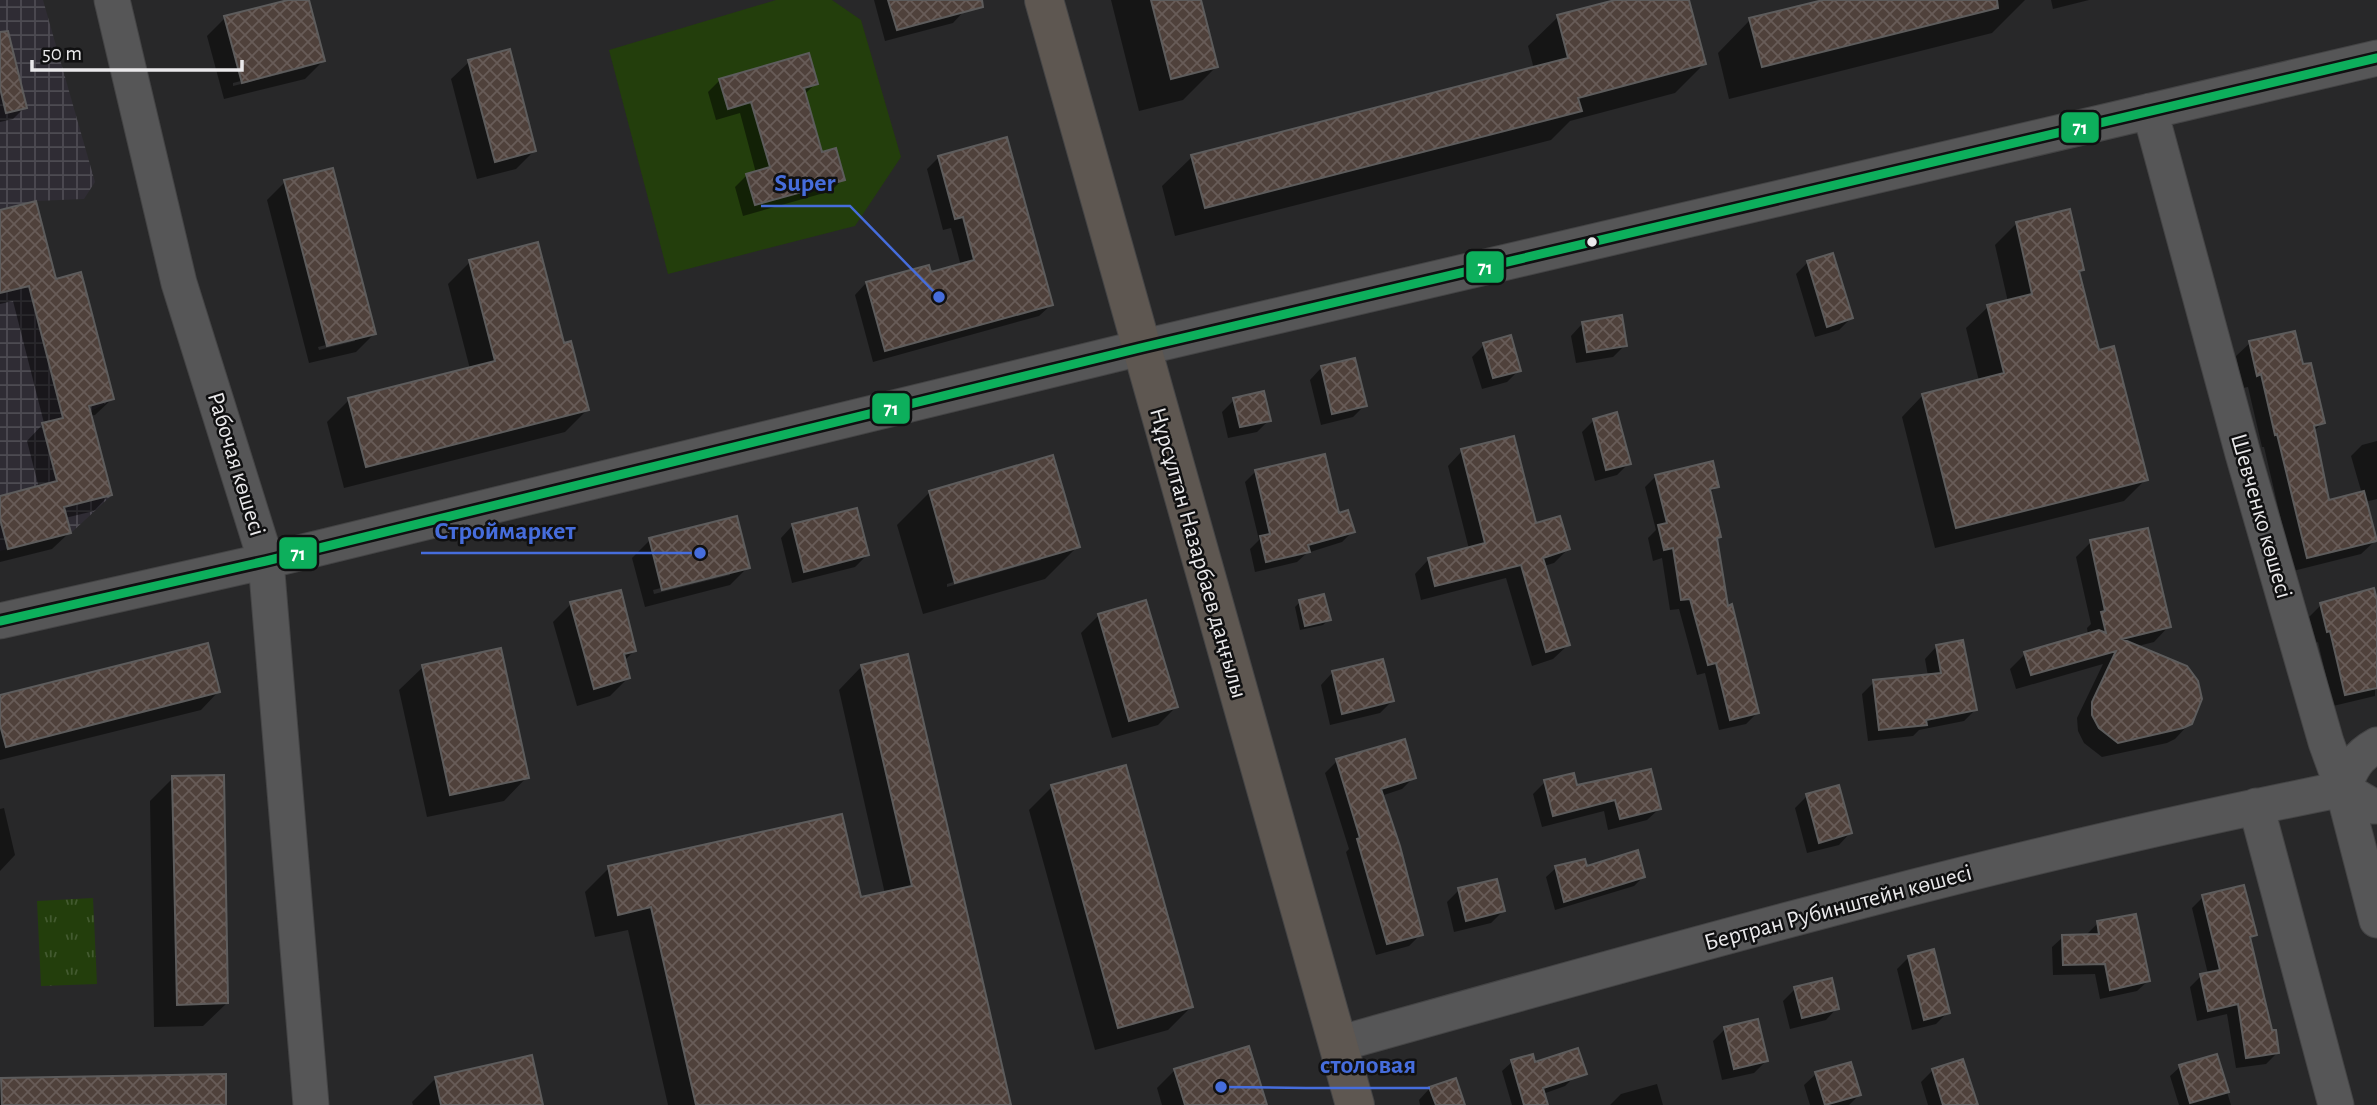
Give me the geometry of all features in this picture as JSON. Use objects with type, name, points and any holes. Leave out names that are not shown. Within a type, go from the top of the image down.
[{"type":"main road","name":"Нұрсұлтан Назарбаев даңғылы","points":[[1044,0],[1355,1105]]},
{"type":"street","name":"Рабочая көшесі","points":[[112,0],[179,283],[266,561],[311,1105]]},
{"type":"street","points":[[0,621],[266,561],[1140,348],[2377,58]]},
{"type":"street","name":"Шевченко көшесі","points":[[2150,111],[2246,467],[2326,742],[2343,789],[2377,920]]},
{"type":"street","points":[[2377,744],[2363,752],[2352,765],[2343,789],[2377,806]]},
{"type":"street","name":"Бертран Рубинштейн көшесі","points":[[1338,1044],[1867,898],[2256,806],[2343,789]]},
{"type":"street","points":[[2256,806],[2336,1105]]},
{"type":"shaded area","points":[[0,0],[43,0],[95,182],[84,199],[36,201],[56,278],[81,272],[114,399],[91,411],[112,495],[71,533],[0,551]]},
{"type":"green space","points":[[776,0],[832,0],[861,20],[901,157],[855,226],[668,274],[609,50]]},
{"type":"green space","points":[[93,898],[97,984],[41,986],[37,901]]},
{"type":"building","points":[[288,0],[309,0],[325,61],[242,83],[224,16]]},
{"type":"building","points":[[888,0],[982,0],[983,7],[897,30]]},
{"type":"building","points":[[1151,0],[1201,0],[1218,67],[1171,79]]},
{"type":"building","points":[[1615,0],[1689,0],[1706,64],[1578,98],[1582,111],[1205,208],[1191,155],[1568,58],[1557,15]]},
{"type":"building","points":[[1823,0],[1997,0],[1998,8],[1762,67],[1749,18]]},
{"type":"building","points":[[8,31],[27,108],[6,113],[0,88],[0,32]]},
{"type":"building","points":[[510,49],[536,151],[495,162],[468,60]]},
{"type":"building","points":[[809,53],[818,84],[804,88],[822,152],[836,148],[845,180],[755,205],[746,174],[770,167],[751,102],[728,109],[719,79]]},
{"type":"building","points":[[1007,137],[1053,305],[885,351],[866,282],[929,265],[931,272],[974,260],[963,217],[955,219],[938,156]]},
{"type":"building","points":[[333,168],[376,334],[327,346],[284,180]]},
{"type":"building","points":[[36,201],[56,279],[81,272],[90,306],[114,399],[89,406],[112,495],[64,507],[71,533],[8,549],[0,519],[0,496],[57,481],[42,423],[63,418],[29,286],[0,293],[0,210]]},
{"type":"building","points":[[2070,209],[2084,270],[2079,271],[2099,350],[2114,346],[2148,480],[1956,528],[1922,394],[2004,373],[1987,305],[2032,294],[2016,222]]},
{"type":"building","points":[[538,242],[564,343],[571,341],[589,410],[366,467],[348,398],[495,361],[469,260]]},
{"type":"building","points":[[1833,253],[1853,318],[1827,327],[1807,261]]},
{"type":"building","points":[[1622,315],[1627,346],[1587,352],[1582,322]]},
{"type":"building","points":[[2295,331],[2303,364],[2311,363],[2325,423],[2314,426],[2329,500],[2364,491],[2377,541],[2307,558],[2261,374],[2257,376],[2249,341]]},
{"type":"building","points":[[1511,335],[1521,371],[1493,378],[1483,343]]},
{"type":"building","points":[[1355,358],[1367,406],[1332,414],[1321,366]]},
{"type":"building","points":[[1264,391],[1271,421],[1240,427],[1233,398]]},
{"type":"building","points":[[1617,412],[1631,464],[1606,470],[1593,419]]},
{"type":"building","points":[[1514,436],[1536,523],[1560,516],[1570,549],[1543,558],[1570,645],[1546,652],[1521,565],[1435,586],[1428,558],[1485,543],[1461,449]]},
{"type":"building","points":[[1325,454],[1339,513],[1348,510],[1355,532],[1308,545],[1310,552],[1266,562],[1260,536],[1270,534],[1255,470]]},
{"type":"building","points":[[1053,455],[1080,547],[955,583],[929,491]]},
{"type":"building","points":[[1713,461],[1719,487],[1710,489],[1721,537],[1717,538],[1728,606],[1732,604],[1759,713],[1730,720],[1716,663],[1708,665],[1690,599],[1681,600],[1673,548],[1664,550],[1658,525],[1667,523],[1655,475]]},
{"type":"building","points":[[857,508],[869,555],[804,572],[792,524]]},
{"type":"building","points":[[737,516],[750,568],[662,590],[649,538]]},
{"type":"building","points":[[2148,528],[2171,627],[2122,639],[2187,666],[2198,681],[2202,699],[2192,724],[2118,743],[2099,728],[2092,715],[2092,702],[2116,651],[2031,675],[2024,652],[2099,630],[2106,633],[2101,612],[2105,611],[2090,540]]},
{"type":"building","points":[[2374,588],[2377,600],[2377,688],[2345,695],[2330,631],[2327,632],[2320,603]]},
{"type":"building","points":[[621,590],[636,651],[624,654],[630,678],[594,689],[570,602]]},
{"type":"building","points":[[1324,594],[1331,620],[1305,626],[1299,600]]},
{"type":"building","points":[[1146,600],[1178,707],[1129,721],[1098,614]]},
{"type":"building","points":[[1963,640],[1977,710],[1926,720],[1927,725],[1879,730],[1873,680],[1941,673],[1936,645]]},
{"type":"building","points":[[208,643],[220,692],[6,747],[0,725],[0,695]]},
{"type":"building","points":[[501,648],[529,778],[450,795],[422,665]]},
{"type":"building","points":[[908,654],[1011,1105],[696,1105],[651,907],[618,915],[608,866],[842,814],[861,897],[912,886],[861,665]]},
{"type":"building","points":[[1383,659],[1394,701],[1342,714],[1332,671]]},
{"type":"building","points":[[1405,739],[1416,778],[1381,789],[1400,846],[1423,935],[1387,944],[1357,839],[1360,838],[1336,759]]},
{"type":"building","points":[[1126,765],[1193,1007],[1118,1028],[1051,785]]},
{"type":"building","points":[[1651,769],[1661,809],[1620,819],[1615,800],[1553,816],[1544,780],[1574,773],[1577,785]]},
{"type":"building","points":[[224,775],[228,1003],[177,1005],[172,776]]},
{"type":"building","points":[[1839,785],[1852,833],[1819,843],[1806,794]]},
{"type":"building","points":[[1638,850],[1645,877],[1564,902],[1555,866],[1585,859],[1587,866]]},
{"type":"building","points":[[1497,879],[1505,911],[1466,921],[1458,888]]},
{"type":"building","points":[[2244,885],[2257,935],[2250,937],[2272,1030],[2276,1030],[2279,1053],[2246,1058],[2238,1004],[2208,1011],[2200,974],[2220,970],[2202,895]]},
{"type":"building","points":[[2136,914],[2150,981],[2110,990],[2105,964],[2063,965],[2062,935],[2099,934],[2097,921]]},
{"type":"building","points":[[1934,949],[1950,1013],[1924,1020],[1908,956]]},
{"type":"building","points":[[1832,978],[1839,1009],[1802,1018],[1794,987]]},
{"type":"building","points":[[1758,1019],[1768,1061],[1734,1069],[1724,1027]]},
{"type":"building","points":[[1249,1046],[1267,1105],[1185,1105],[1174,1069]]},
{"type":"building","points":[[1578,1048],[1587,1074],[1543,1088],[1548,1105],[1524,1105],[1511,1060],[1533,1054],[1535,1062]]},
{"type":"building","points":[[2217,1054],[2229,1092],[2190,1103],[2179,1065]]},
{"type":"building","points":[[532,1055],[543,1105],[441,1105],[435,1077]]},
{"type":"building","points":[[1963,1059],[1978,1105],[1943,1105],[1932,1069]]},
{"type":"building","points":[[1851,1062],[1861,1095],[1825,1105],[1815,1072]]},
{"type":"building","points":[[226,1074],[226,1105],[2,1105],[1,1078]]},
{"type":"building","points":[[1456,1078],[1465,1105],[1436,1105],[1429,1087]]},
{"type":"transit line","name":"71","points":[[0,621],[266,561],[1140,348],[2377,58]]},
{"type":"place","name":"Super","points":[[939,297]]},
{"type":"place","name":"Строймаркет","points":[[700,553]]},
{"type":"place","name":"столовая","points":[[1221,1087]]}]
